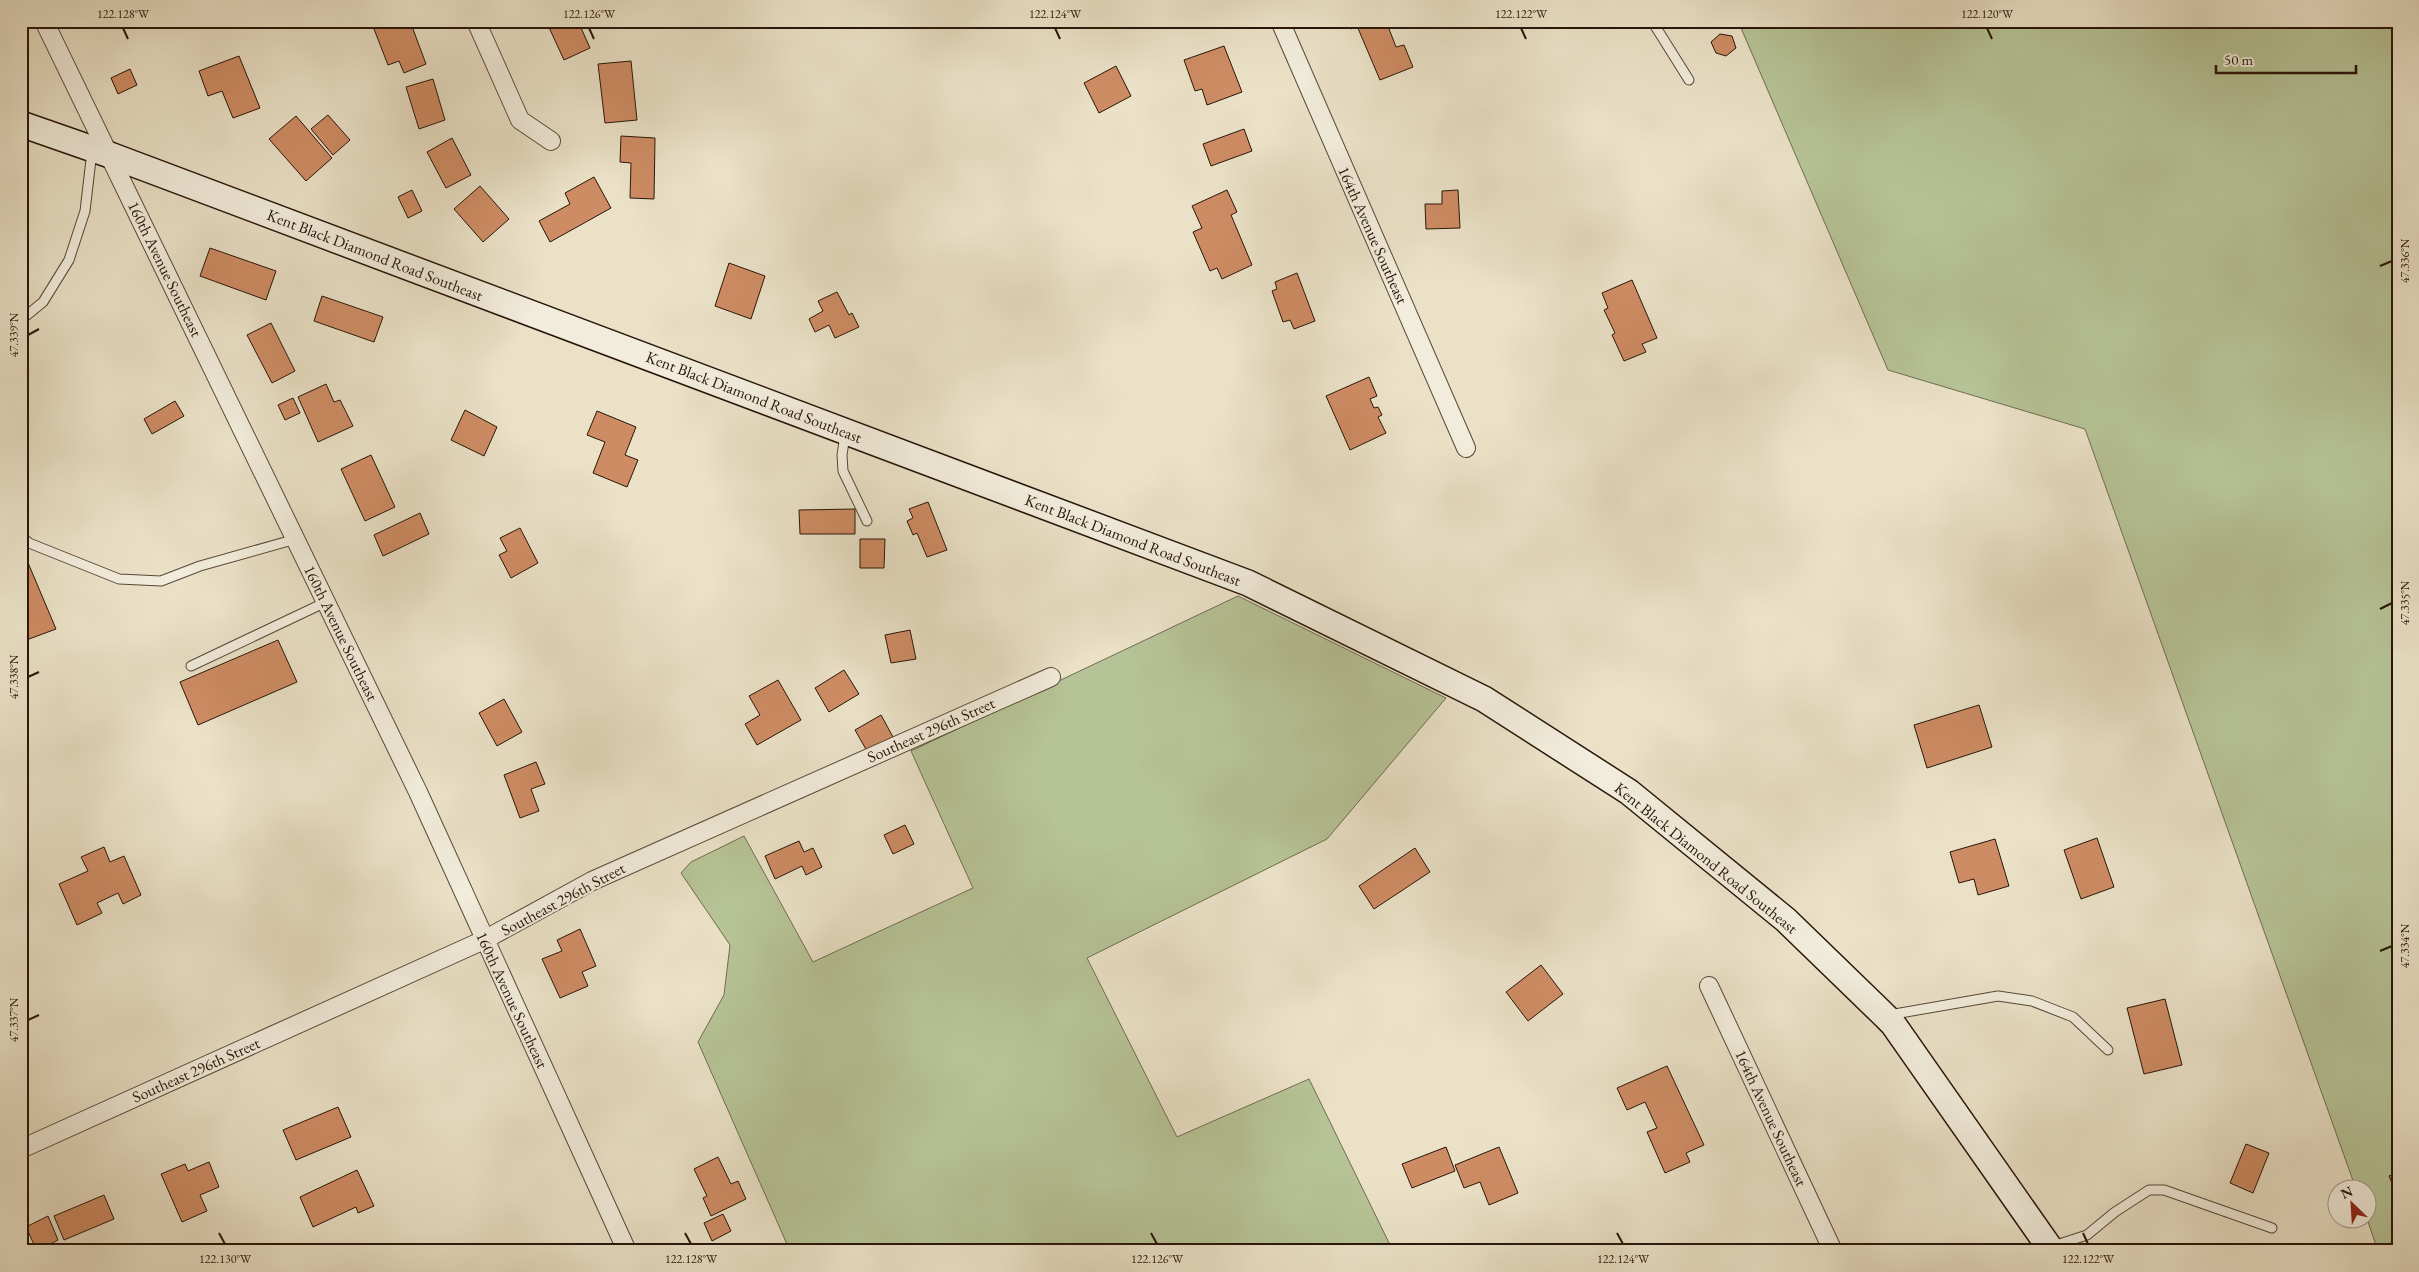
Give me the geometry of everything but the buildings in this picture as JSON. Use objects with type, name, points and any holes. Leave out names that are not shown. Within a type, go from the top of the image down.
[{"type":"street","name":"160th Avenue Southeast","points":[[44,21],[101,152],[296,539],[418,792],[627,1251]]},
{"type":"street","points":[[476,21],[520,120],[551,141]]},
{"type":"street","name":"164th Avenue Southeast","points":[[1280,21],[1466,448]]},
{"type":"street","name":"Kent Black Diamond Road Southeast","points":[[21,124],[101,152],[1248,583],[1484,699],[1628,792],[1786,920],[1884,1015],[1893,1024],[2051,1249]]},
{"type":"street","name":"Southeast 296th Street","points":[[21,1149],[484,940],[592,881],[1051,676]]},
{"type":"street","name":"164th Avenue Southeast","points":[[1708,986],[1833,1251]]},
{"type":"lane","points":[[1652,21],[1689,80]]},
{"type":"lane","points":[[21,320],[43,302],[69,260],[101,152]]},
{"type":"lane","points":[[846,432],[842,454],[843,470],[867,521]]},
{"type":"lane","points":[[21,536],[30,543],[119,579],[161,581],[200,566],[296,539]]},
{"type":"lane","points":[[191,666],[326,602]]},
{"type":"lane","points":[[1884,1015],[1998,996],[2032,1000],[2073,1017],[2108,1050]]},
{"type":"lane","points":[[2051,1249],[2087,1235],[2114,1212],[2149,1190],[2164,1190],[2272,1228]]},
{"type":"green space","points":[[1738,21],[2398,21],[2398,1251],[2378,1251],[2371,1230],[2376,1230],[2376,1180],[2353,1180],[2085,429],[1888,370]]},
{"type":"green space","points":[[1238,596],[1446,698],[1327,839],[1087,958],[1177,1137],[1309,1079],[1393,1251],[790,1251],[698,1042],[724,995],[730,945],[681,873],[691,862],[744,836],[813,962],[973,888],[911,751]]}]
